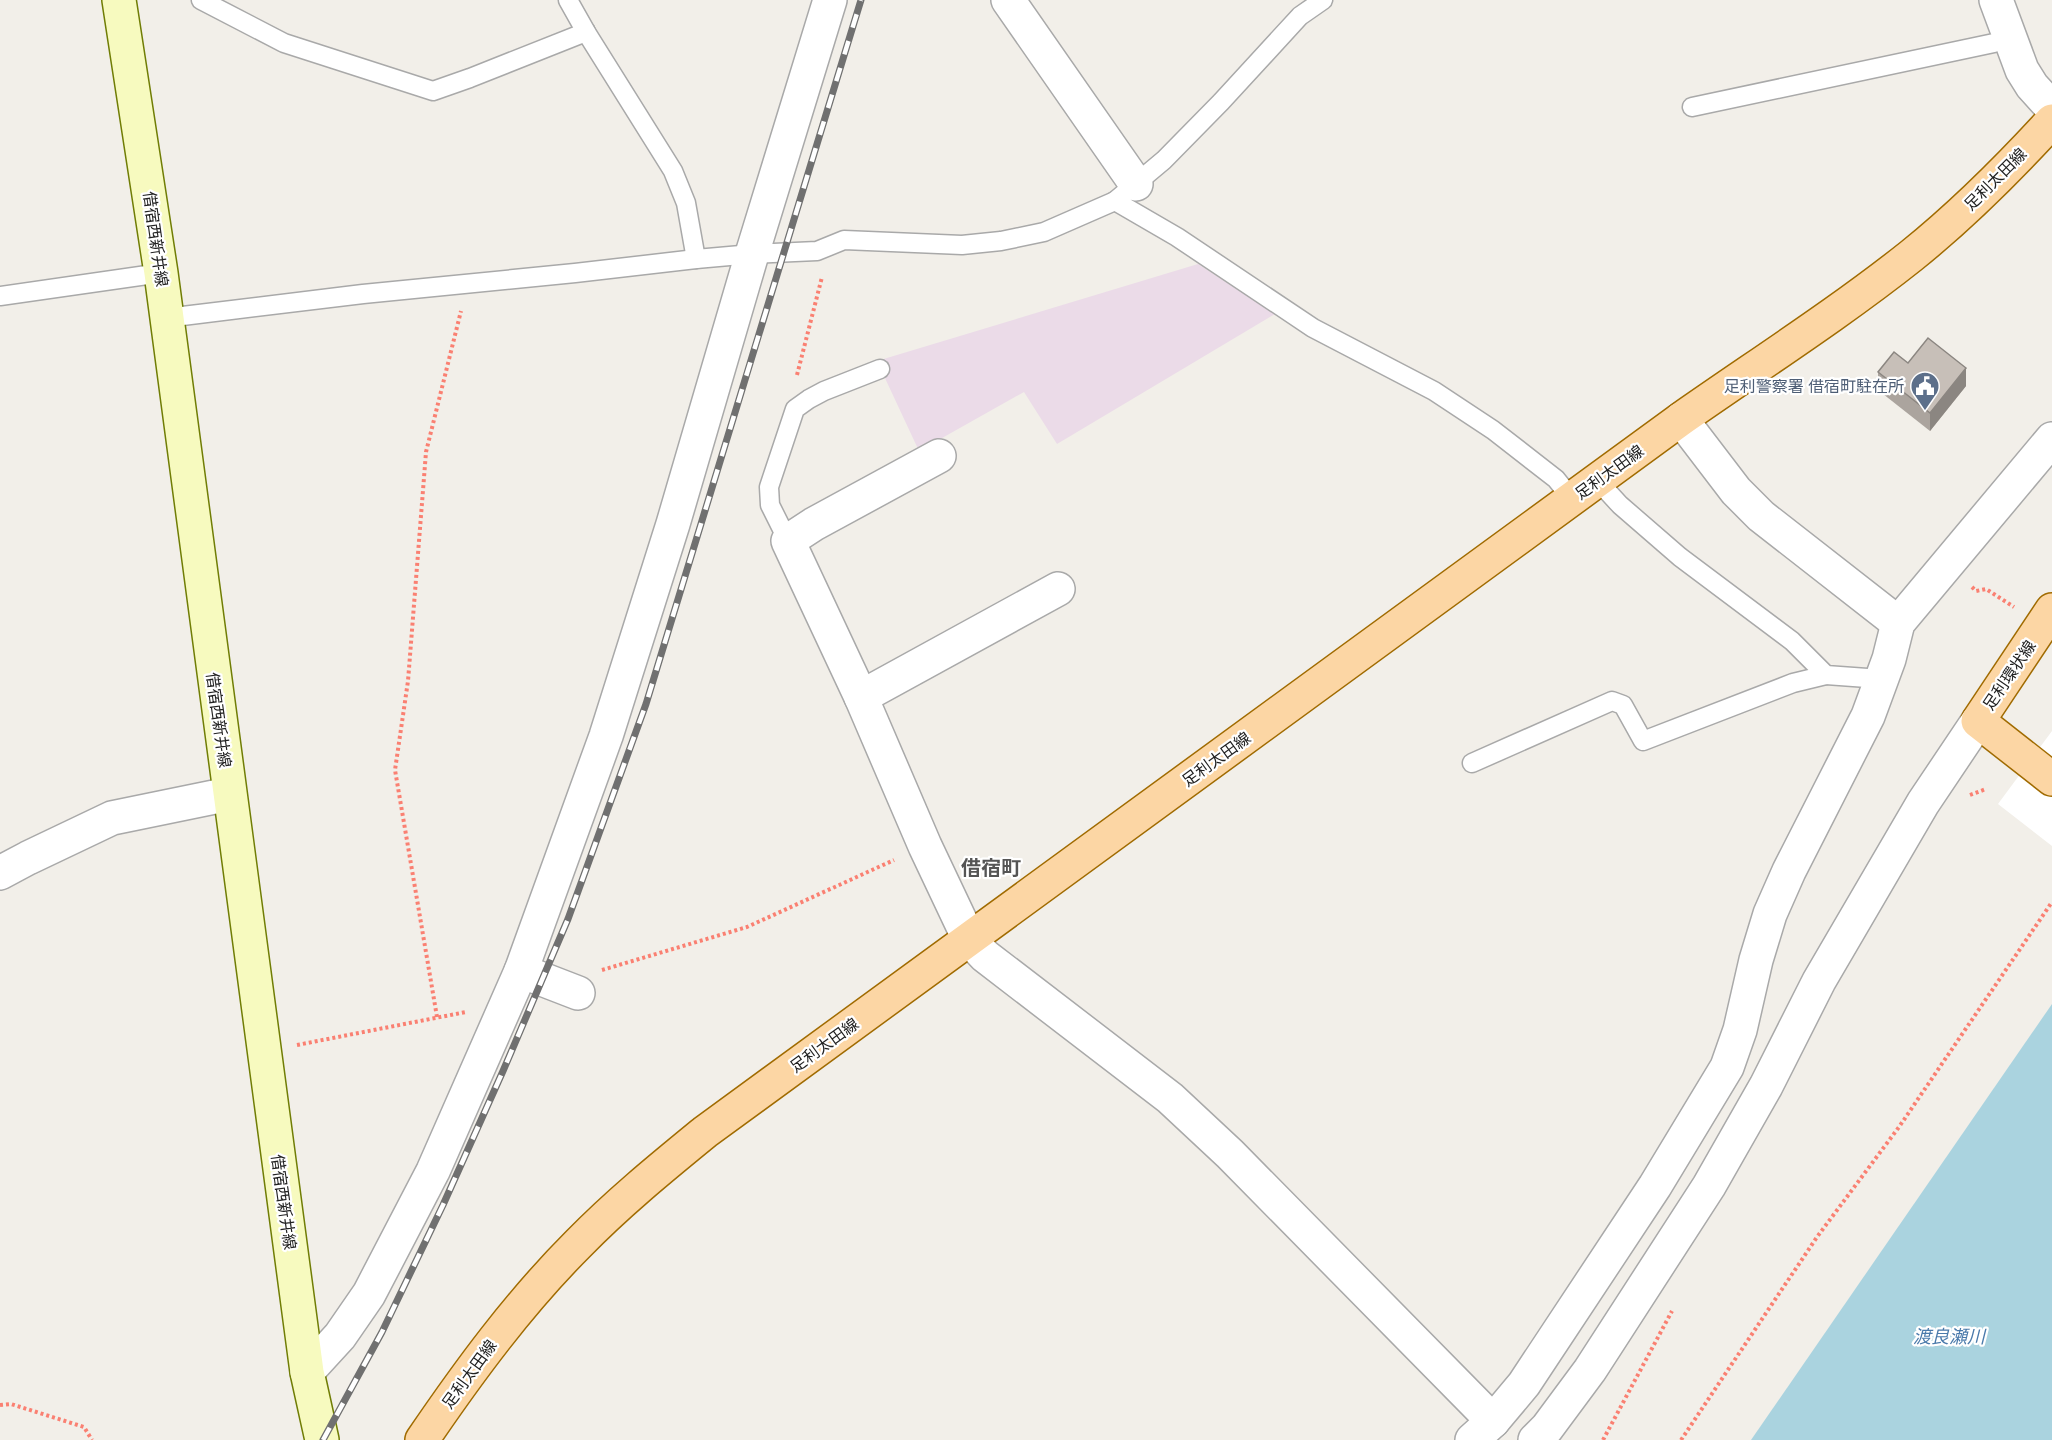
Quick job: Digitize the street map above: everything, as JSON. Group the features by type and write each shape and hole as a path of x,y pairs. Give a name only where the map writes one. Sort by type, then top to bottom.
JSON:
{"main road":[{"name":"借宿西新井線","path":"119,0 161,273 307,1372 322,1440"},
{"name":"足利太田線","path":"422,1440 502,1329 578,1244 644,1182 705,1132 1681,419 1843,307 1963,212 2052,121"},
{"name":"足利環状線","path":"2042,771 1978,721 2052,610"}],"street":[{"path":"307,1372 340,1336 369,1294 433,1171 520,971 606,736 673,524 752,254 830,0"},
{"path":"1008,0 1125,192"},
{"path":"1996,0 2022,70 2032,86 2052,108"},
{"path":"1681,419 1736,491 1761,516 1898,623"},
{"path":"939,456 814,524 788,541 861,697 925,846 969,939 986,956 1170,1098 1230,1154 1482,1430 1524,1384 1636,1215 1727,1067 1740,1030 1756,960 1770,914 1789,871 1868,716 1895,641 1898,623 2052,439"},
{"path":"861,697 1058,589"},
{"path":"1535,1440 1547,1428 1590,1370 1709,1186 1762,1095 1819,981 1923,803 1978,721"},
{"path":"0,873 112,819 229,794"},
{"path":"520,971 578,993"}],"lane":[{"path":"201,0 284,43 433,90 470,78 585,32"},
{"path":"568,0 585,32 673,171 686,203 696,259"},
{"path":"166,318 363,294 696,259 817,251 844,240 962,245 1001,241 1044,232 1125,192 1164,160 1300,16 1323,0"},
{"path":"1692,107 1994,43 2010,37"},
{"path":"1125,192 1177,237 1313,328 1444,398 1493,430 1556,480 1585,489 1620,505 1680,557 1792,641 1826,675"},
{"path":"0,296 161,273"},
{"path":"788,541 770,506 769,487 795,409 824,391 880,369"},
{"path":"1472,763 1612,702 1623,705 1643,741 1793,683 1826,675 1881,679"}],"path":[{"path":"795,409 790,400 823,270 817,251"},
{"path":"264,1052 437,1017 395,770 408,681 426,452 465,296 471,284"},
{"path":"1968,584 1976,591 1986,589 2018,609"},
{"path":"578,993 604,968 747,927 925,846"},
{"path":"1681,1440 1817,1237 1899,1127 2052,902"},
{"path":"0,1405 11,1404 84,1427 92,1440"}],"shaded area":[{"path":"1198,264 1275,314 1057,444 1024,392 919,451 877,361"}],"water":[{"name":"渡良瀬川","path":"2052,1004 2052,1440 1751,1440"}],"pier":[{"path":"2052,731 2052,846 1998,804"}],"building":[{"path":"1928,338 1966,368 1930,413 1878,372 1894,352 1908,363"}],"railway":[{"path":"323,1440 382,1332 443,1205 568,919 646,704 861,0"}],"place":[{"name":"足利警察署 借宿町駐在所","path":"1925,412"}],"district":[{"name":"借宿町","path":"991,868"}]}
